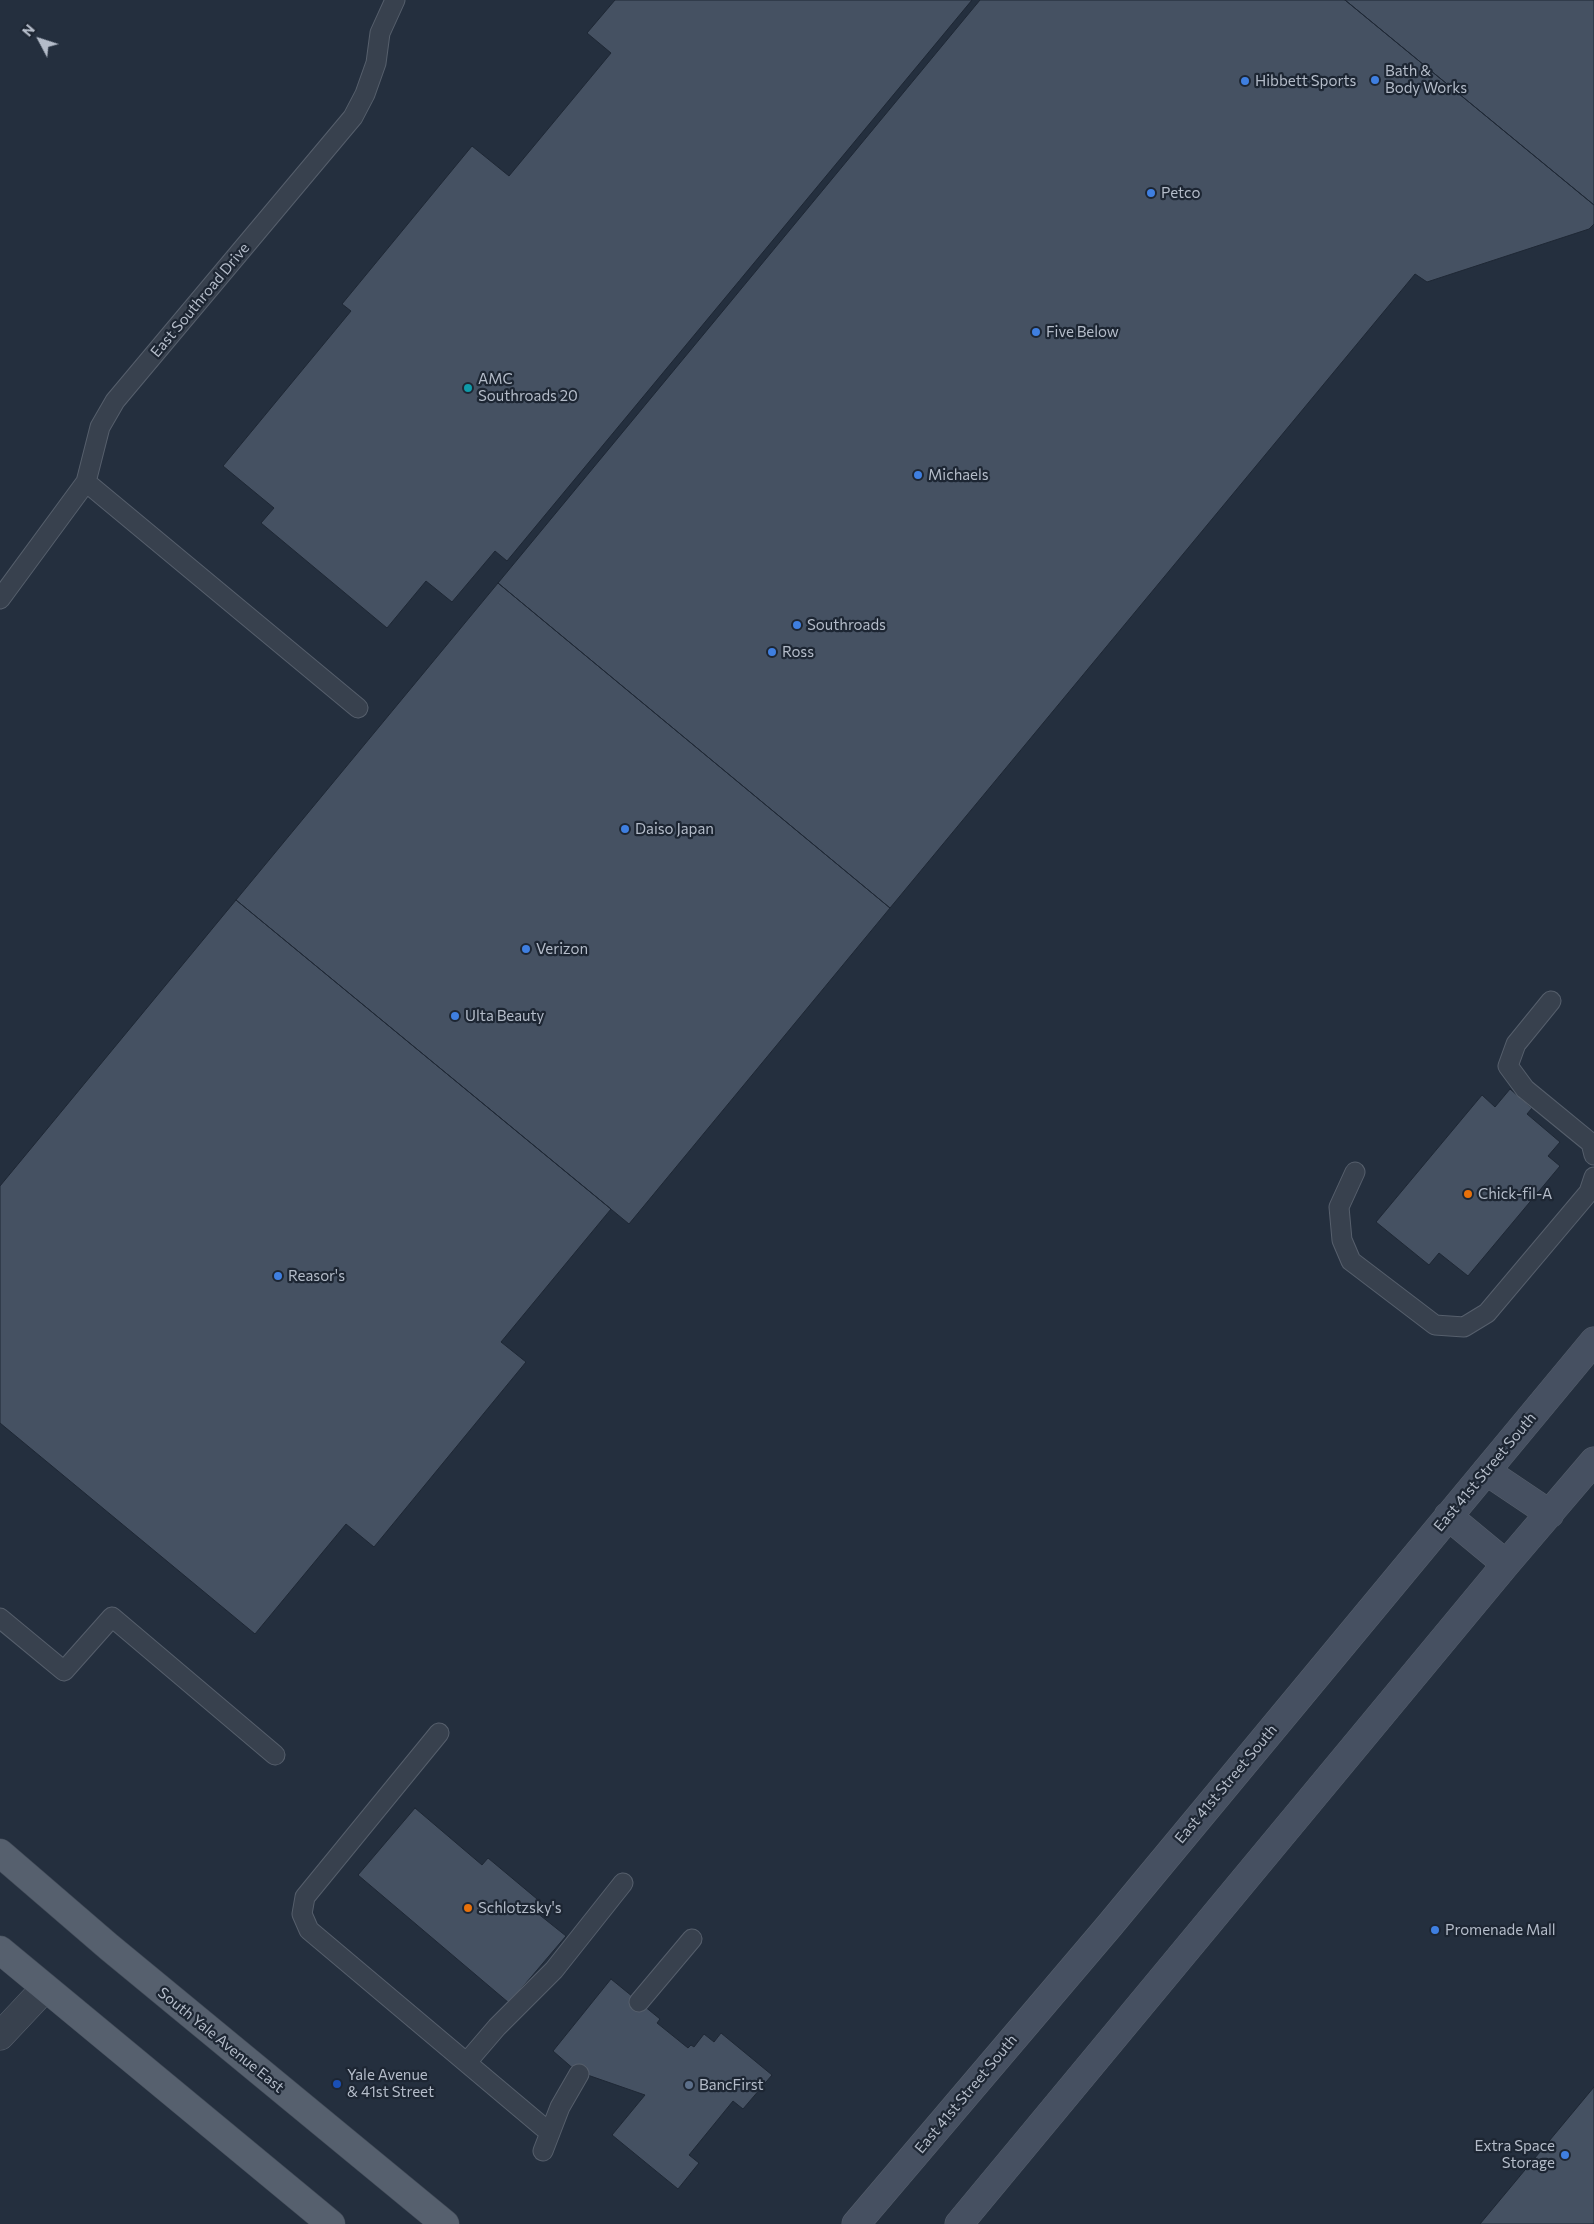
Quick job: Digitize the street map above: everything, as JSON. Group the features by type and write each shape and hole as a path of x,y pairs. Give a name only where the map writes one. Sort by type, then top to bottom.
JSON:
{"main road":[{"name":"East 41st Street South","path":"856,2224 1110,1924 1594,1341"},
{"path":"959,2224 1506,1564 1594,1462"},
{"path":"1486,1471 1550,1514"},
{"path":"1448,1516 1506,1564"},
{"name":"South Yale Avenue East","path":"0,1852 109,1947 445,2224"},
{"path":"0,1950 330,2224"}],"street":[{"path":"0,2036 45,1988"}],"lane":[{"name":"East Southroad Drive","path":"0,599 86,482 100,427 115,401 353,117 365,94 376,63 380,33 395,0"},
{"path":"86,482 358,708"},
{"path":"1552,1001 1516,1044 1508,1066 1525,1089 1591,1143 1594,1155"},
{"path":"1355,1172 1340,1207 1342,1240 1351,1260 1434,1325 1464,1327 1487,1313 1589,1192 1594,1177"},
{"path":"0,1618 64,1671 112,1617 275,1755"},
{"path":"440,1733 305,1897 302,1914 309,1930 550,2133"},
{"path":"468,2062 497,2027 554,1970 623,1883"},
{"path":"639,2002 692,1939"},
{"path":"543,2151 560,2107 579,2074"}],"building":[{"name":"AMC Southroads 20","path":"615,0 972,0 507,561 495,551 452,602 426,581 387,628 261,523 274,508 223,466 351,311 342,304 472,146 509,176 611,53 587,33"},
{"path":"980,0 1345,0 1594,205 1594,224 1589,229 1427,282 1415,274 890,908 498,583"},
{"path":"1345,0 1594,0 1594,205"},
{"path":"498,583 890,908 629,1224 236,900"},
{"name":"Reasor's","path":"236,900 611,1209 501,1342 526,1362 374,1547 346,1524 255,1634 0,1423 0,1186"},
{"name":"Chick-fil-A","path":"1510,1089 1532,1108 1527,1114 1560,1142 1548,1156 1560,1166 1468,1276 1439,1253 1429,1265 1376,1222 1482,1095 1495,1107"},
{"name":"Schlotzsky's","path":"415,1808 482,1865 488,1858 543,1904 536,1912 566,1936 509,2003 358,1875"},
{"name":"BancFirst","path":"611,1979 660,2019 657,2023 688,2048 691,2045 694,2047 704,2034 714,2042 721,2033 772,2075 743,2109 733,2101 689,2155 699,2163 678,2189 612,2135 645,2095 576,2071 553,2051"},
{"name":"Extra Space Storage","path":"1594,2087 1594,2224 1480,2224"}],"place":[{"name":"Bath & Body Works","path":"1375,80"},
{"name":"Hibbett Sports","path":"1245,81"},
{"name":"Petco","path":"1151,193"},
{"name":"Five Below","path":"1036,332"},
{"name":"AMC Southroads 20","path":"468,388"},
{"name":"Michaels","path":"918,475"},
{"name":"Southroads","path":"797,625"},
{"name":"Ross","path":"772,652"},
{"name":"Daiso Japan","path":"625,829"},
{"name":"Verizon","path":"526,949"},
{"name":"Ulta Beauty","path":"455,1016"},
{"name":"Chick-fil-A","path":"1468,1194"},
{"name":"Reasor's","path":"278,1276"},
{"name":"Schlotzsky's","path":"468,1908"},
{"name":"Promenade Mall","path":"1435,1930"},
{"name":"Yale Avenue & 41st Street","path":"337,2084"},
{"name":"BancFirst","path":"689,2085"},
{"name":"Extra Space Storage","path":"1565,2155"}]}
